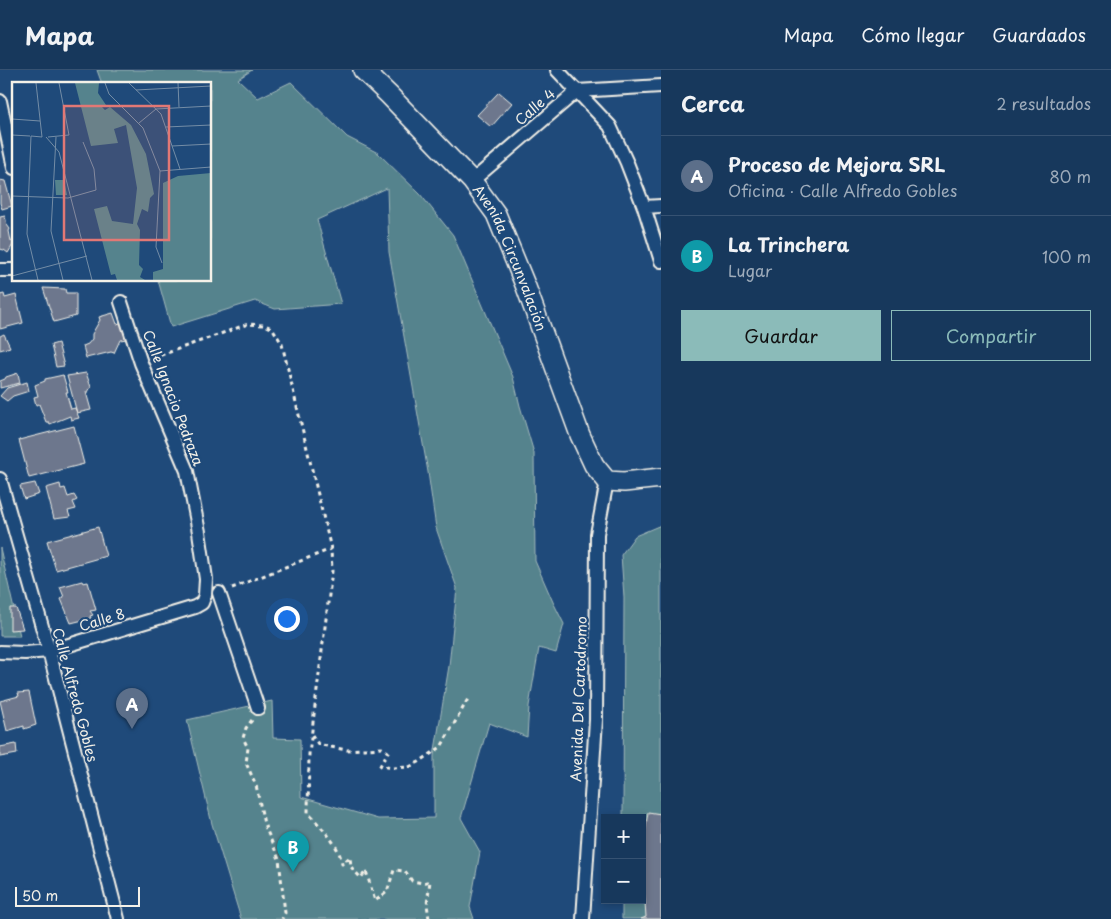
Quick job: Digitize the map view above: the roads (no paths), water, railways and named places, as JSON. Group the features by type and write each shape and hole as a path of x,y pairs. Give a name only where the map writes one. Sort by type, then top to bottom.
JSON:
{"street":[{"name":"Avenida Circunvalación","path":"363,70 472,181 496,214 526,287 580,435 594,465 606,481"},
{"path":"557,70 610,126 644,207 661,261"},
{"name":"Calle 4","path":"472,181 577,91 661,86"},
{"path":"0,101 12,158"},
{"path":"644,207 661,206"},
{"name":"Calle Ignacio Pedraza","path":"121,302 141,363 187,471 204,563 206,579 204,595"},
{"path":"606,481 624,482 661,478"},
{"name":"Calle Alfredo Gobles","path":"0,479 49,651 118,919"},
{"name":"Avenida Del Cartodromo","path":"583,919 596,720 597,534 606,481"},
{"path":"219,593 258,708"},
{"name":"Calle 8","path":"0,652 25,653 49,651 195,607 202,603 204,595"}],"place":[{"name":"Proceso de Mejora SRL","path":"132,729"},
{"name":"La Trinchera","path":"293,872"}]}
